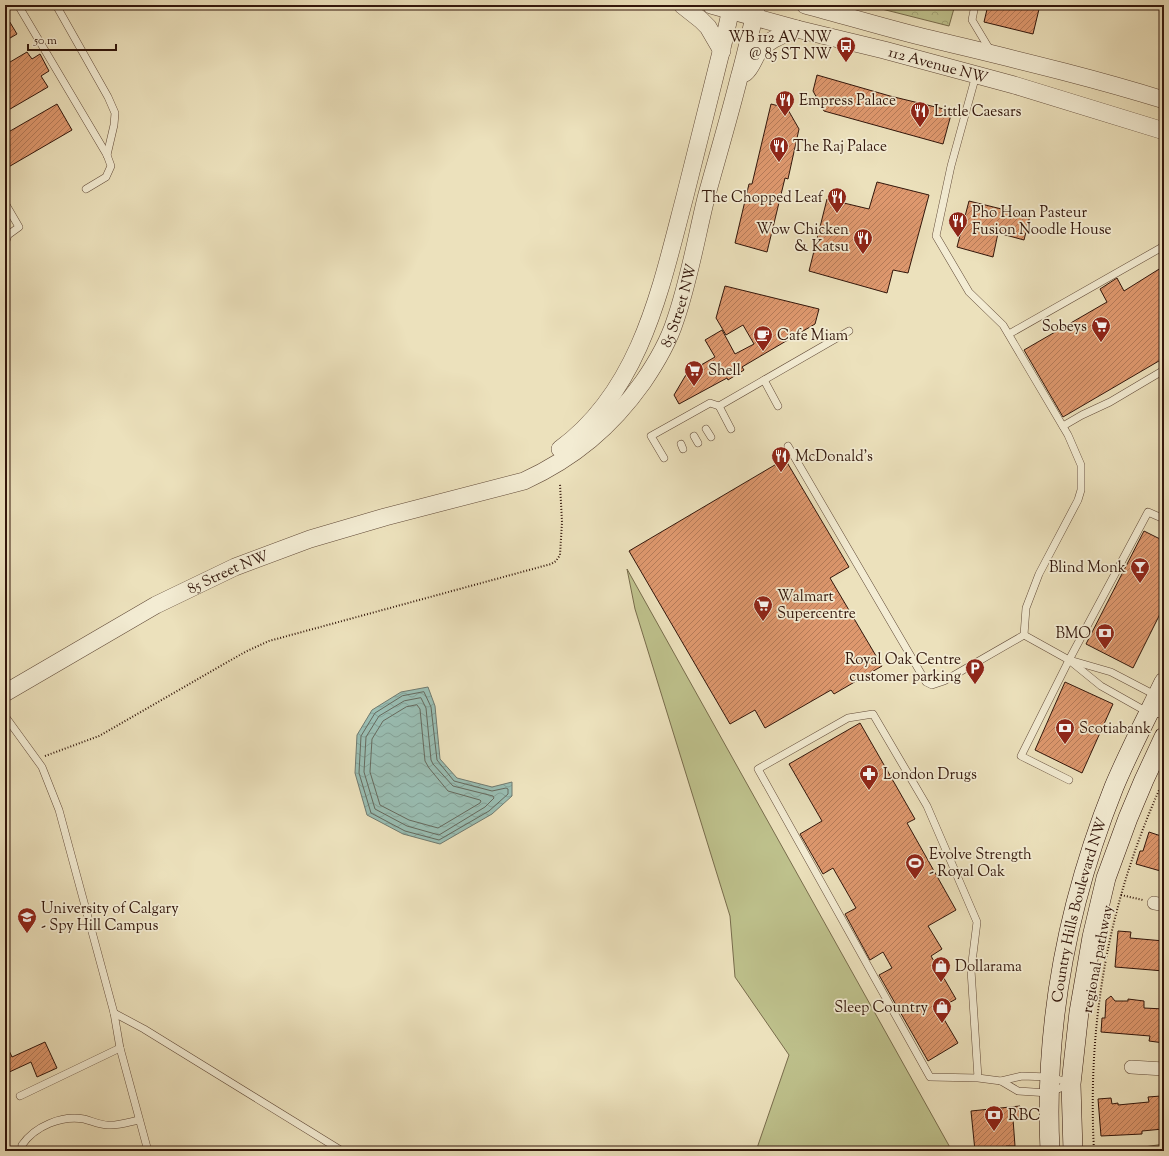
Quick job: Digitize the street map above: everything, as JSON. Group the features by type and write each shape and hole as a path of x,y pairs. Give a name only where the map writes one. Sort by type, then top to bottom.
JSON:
{"main road":[{"name":"Country Hills Boulevard NW","path":"1050,1151 1049,1085 1054,1022 1062,963 1072,917 1093,844 1115,785 1160,702"},
{"name":"Country Hills Boulevard NW","path":"1073,1151 1071,1084 1075,1041 1092,937 1106,878 1130,812 1164,737"}],"street":[{"path":"682,5 708,27 722,51"},
{"name":"112 Avenue NW","path":"711,5 755,10 797,29 976,75 1164,131"},
{"name":"112 Avenue NW","path":"805,5 1066,72 1164,100"},
{"name":"85 Street NW","path":"470,495 499,484 530,469 571,441 601,411 634,358 647,331 657,299 722,51 731,7"},
{"name":"85 Street NW","path":"5,693 156,605 235,566 310,539 385,517 524,481 565,459 605,428 634,395 649,374 663,350 675,321 740,76 755,10"},
{"path":"740,76 749,69 763,47 777,37 797,29"},
{"path":"1131,1067 1164,1069"}],"lane":[{"path":"18,5 107,155 111,166 106,177 86,189"},
{"path":"56,5 108,97 114,113 114,125 107,155"},
{"path":"976,5 972,20 992,54"},
{"path":"976,75 951,166 936,236 969,292 1003,325 1009,334 1068,435 1081,465 1081,490 1078,500 1039,574 1026,608 1024,635"},
{"path":"5,203 19,227 8,235 5,244"},
{"path":"1009,334 1164,246"},
{"path":"719,406 849,331"},
{"path":"1063,426 1110,402 1164,370"},
{"path":"764,380 778,406"},
{"path":"664,458 651,436 671,428 697,413 710,403 719,406 731,429"},
{"path":"706,429 711,437"},
{"path":"694,436 698,443"},
{"path":"788,446 926,682 932,686 944,681 1024,635"},
{"path":"1069,780 1021,756 1069,660 1148,512 1164,519"},
{"path":"1024,635 1069,660 1100,686 1160,702"},
{"path":"1069,660 1111,672 1160,702"},
{"path":"978,1078 971,970 977,922 927,806 874,714 848,718 758,769 930,1076 978,1078 1001,1081 1018,1090 1049,1085 1071,1084"},
{"path":"5,716 42,767 59,810 114,1013 120,1048 148,1151"},
{"path":"114,1013 144,1029 342,1151"},
{"path":"20,1096 120,1048"},
{"path":"1001,1081 1022,1076 1049,1085 1071,1084"},
{"path":"22,1145 27,1137 36,1130 52,1122 64,1119 83,1119 110,1126 139,1120"}],"path":[{"path":"36,759 99,736 246,652 269,641 551,564 556,561 560,555 562,522 560,484"},
{"name":"regional pathway","path":"1094,1151 1093,1095 1096,1026 1104,966 1121,895 1141,831 1164,779"},
{"path":"1121,895 1159,904"}],"green space":[{"path":"866,5 955,5 949,26"},
{"path":"627,569 952,1151 756,1151 789,1055 735,977 730,916 635,609"},
{"path":"1164,1144 1164,1151 1117,1151"}],"water":[{"path":"428,687 435,706 440,759 457,778 492,787 512,782 512,796 492,814 440,844 403,834 367,815 355,773 357,735 372,710 401,692"}],"building":[{"path":"988,5 1040,5 1033,34 984,22"},
{"path":"5,14 17,34 5,41"},
{"path":"27,52 32,59 40,54 49,71 41,76 48,87 5,112 5,65"},
{"path":"817,75 890,96 952,111 943,144 824,111 813,91"},
{"path":"57,104 72,130 5,169 5,134"},
{"path":"771,104 787,108 799,129 788,179 785,178 767,252 735,243 749,184 752,184"},
{"path":"877,182 929,195 908,273 893,270 887,293 809,271 827,199 869,209"},
{"path":"969,201 1030,216 1024,240 998,233 993,257 957,247"},
{"name":"Sobeys","path":"1164,266 1164,358 1063,417 1024,350 1107,302 1100,289 1117,278 1124,291"},
{"path":"725,286 819,309 815,324 742,367 744,370 728,380 727,378 679,404 674,395 687,373 715,357 705,340 722,330 735,354 754,344 743,325 726,335 716,318"},
{"name":"Walmart Supercentre","path":"785,459 849,567 830,578 882,666 834,694 831,690 765,728 755,710 730,724 629,551"},
{"path":"1144,531 1164,541 1164,606 1133,668 1086,644"},
{"path":"1065,682 1113,704 1082,773 1035,750"},
{"path":"860,723 915,819 907,823 956,910 928,926 942,949 931,956 956,999 938,1009 958,1043 928,1061 879,975 892,968 883,952 870,960 845,914 856,908 833,868 823,874 800,834 822,821 789,764"},
{"path":"1149,832 1164,837 1164,872 1136,864 1140,851 1143,851"},
{"path":"1118,931 1131,932 1130,938 1164,941 1164,971 1115,967"},
{"path":"1111,996 1115,1001 1128,1001 1128,999 1144,1001 1144,1008 1164,1009 1164,1043 1149,1041 1150,1036 1101,1032 1102,1018 1105,1018 1106,1000"},
{"path":"5,1042 12,1057 45,1042 57,1068 37,1077 31,1062 5,1074"},
{"path":"1161,1096 1163,1129 1142,1131 1142,1134 1101,1136 1098,1099 1111,1098 1112,1104 1118,1103 1118,1105 1149,1102 1148,1097"},
{"name":"RBC","path":"1020,1106 1020,1118 1013,1119 1015,1146 1006,1146 1006,1149 975,1151 971,1111"}],"place":[{"name":"WB 112 AV NW @ 85 ST NW","path":"846,63"},
{"name":"Empress Palace","path":"785,117"},
{"name":"Little Caesars","path":"920,128"},
{"name":"The Raj Palace","path":"779,163"},
{"name":"The Chopped Leaf","path":"837,214"},
{"name":"Pho Hoan Pasteur Fusion Noodle House","path":"958,238"},
{"name":"Wow Chicken & Katsu","path":"863,255"},
{"name":"Sobeys","path":"1101,343"},
{"name":"Cafe Miam","path":"763,352"},
{"name":"Shell","path":"694,387"},
{"name":"McDonald's","path":"781,473"},
{"name":"Blind Monk","path":"1140,584"},
{"name":"Walmart Supercentre","path":"763,622"},
{"name":"BMO","path":"1105,650"},
{"name":"Royal Oak Centre customer parking","path":"975,685"},
{"name":"Scotiabank","path":"1065,745"},
{"name":"London Drugs","path":"869,791"},
{"name":"Evolve Strength - Royal Oak","path":"915,880"},
{"name":"University of Calgary - Spy Hill Campus","path":"27,934"},
{"name":"Dollarama","path":"941,983"},
{"name":"Sleep Country","path":"942,1024"},
{"name":"RBC","path":"994,1132"}]}
